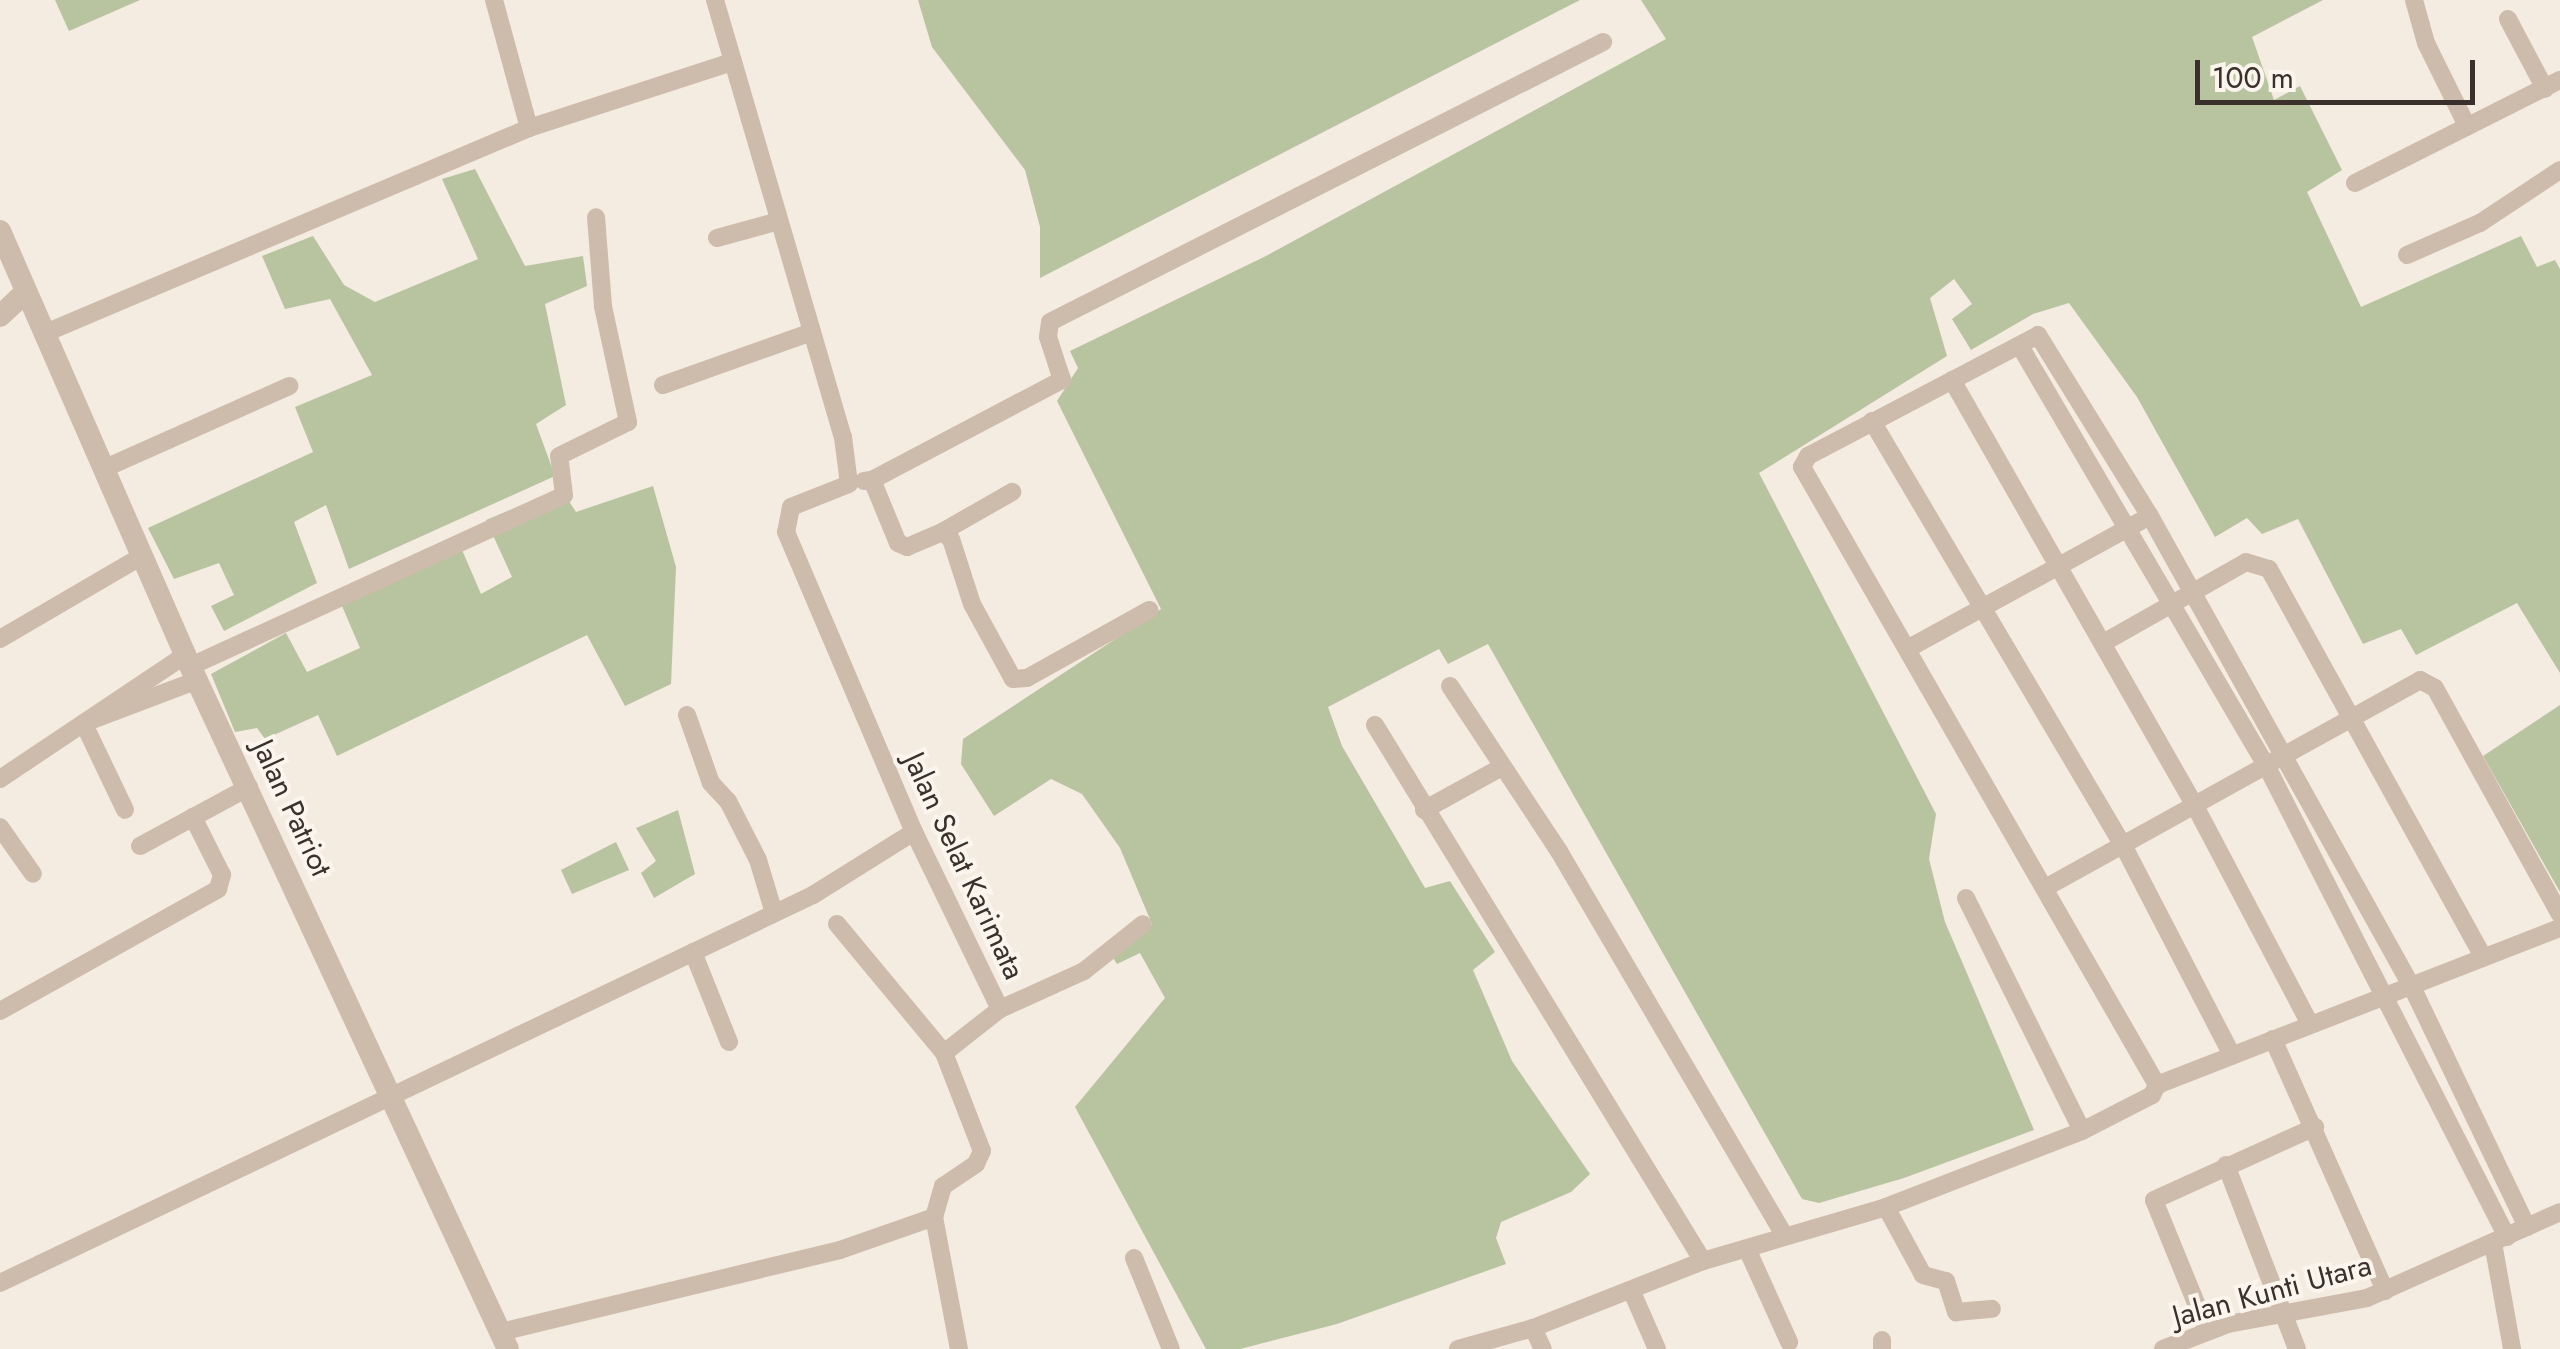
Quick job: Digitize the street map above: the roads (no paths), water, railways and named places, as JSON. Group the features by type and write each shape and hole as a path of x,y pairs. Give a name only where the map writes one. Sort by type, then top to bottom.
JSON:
{"street":[{"path":"494,0 529,128"},
{"path":"2414,0 2426,42 2467,126"},
{"path":"721,2 732,62 834,409 849,484 872,480 1062,380 1048,337 1050,322 1604,42"},
{"path":"2355,182 2556,84 2508,20"},
{"path":"43,334 529,128 732,62"},
{"path":"2408,254 2480,223 2560,170"},
{"path":"84,724 99,706 558,499 566,491 559,456 626,425 603,306 596,217"},
{"path":"718,238 779,221"},
{"name":"Jalan Patriot","path":"0,231 103,469 134,560 191,667 244,790 394,1098 505,1341"},
{"path":"0,316 26,292"},
{"path":"663,385 812,332"},
{"path":"2157,1085 1910,648 1802,467 1808,456 2039,335 2192,592 2388,997 2500,1240 2512,1349"},
{"path":"2020,346 2413,988 2527,1227"},
{"path":"1952,380 2194,804 2310,1024"},
{"path":"103,469 289,386"},
{"path":"1872,422 2123,845 2232,1054"},
{"path":"872,480 898,543 907,547 1012,492"},
{"name":"Jalan Selat Karimata","path":"849,484 790,506 786,532 914,832 1000,1009 944,1053"},
{"path":"1910,648 2059,562 2150,516"},
{"path":"942,532 954,545 972,604 1013,678 1027,678 1149,610"},
{"path":"0,639 134,560"},
{"path":"2103,643 2246,562 2266,567 2354,714 2484,958"},
{"path":"0,779 84,724 191,667"},
{"path":"2045,888 2412,682 2432,684 2560,914"},
{"path":"1450,686 1500,768 1560,854 1785,1236"},
{"path":"687,715 711,782 728,801 758,860 774,913"},
{"path":"84,724 125,810"},
{"path":"1375,725 1704,1261"},
{"path":"1424,810 1500,768"},
{"path":"140,846 244,790"},
{"path":"0,1011 218,889 222,875 193,817"},
{"path":"0,827 33,874"},
{"path":"0,1283 394,1098 774,913 914,832"},
{"path":"1966,898 2082,1131"},
{"path":"837,924 944,1053 982,1151 976,1164 943,1186 934,1216 959,1349"},
{"path":"1000,1009 1084,971 1143,924"},
{"path":"1458,1349 1484,1345 1533,1328 1704,1261 1886,1207 2082,1131 2152,1095 2157,1085 2560,928"},
{"path":"693,952 729,1042"},
{"path":"2273,1038 2385,1291"},
{"path":"2206,1330 2154,1200 2316,1128"},
{"path":"2226,1165 2280,1316 2297,1349"},
{"path":"1886,1207 1923,1275 1946,1281 1956,1312 1992,1309"},
{"name":"Jalan Kunti Utara","path":"2163,1349 2189,1343 2206,1330 2385,1291 2560,1212"},
{"path":"505,1341 840,1250 934,1216"},
{"path":"1748,1251 1789,1342"},
{"path":"1134,1258 1171,1349"},
{"path":"1632,1292 1658,1349"},
{"path":"1533,1328 1543,1349"}]}
